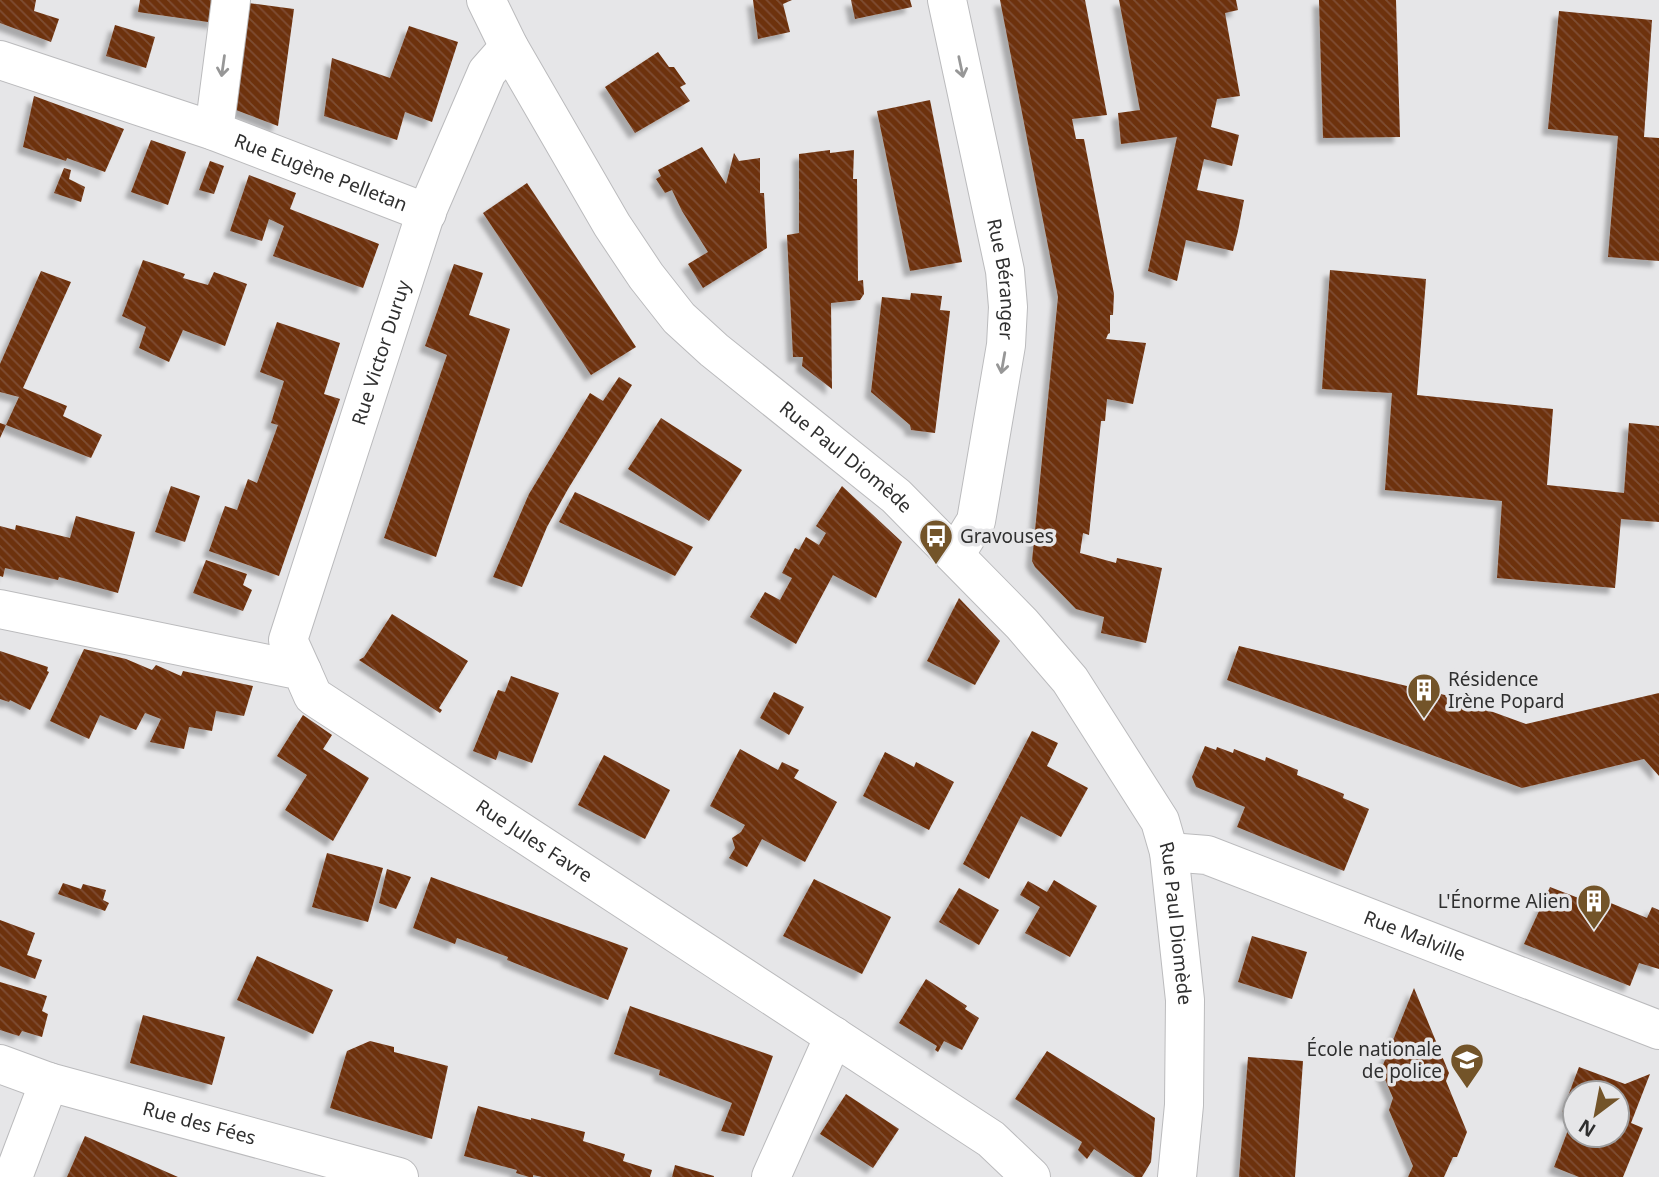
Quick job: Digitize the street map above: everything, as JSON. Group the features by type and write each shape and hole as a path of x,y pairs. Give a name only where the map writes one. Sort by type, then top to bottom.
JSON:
{"street":[{"name":"Rue Eugène Pelletan","path":"214,131 232,0"},
{"name":"Rue Paul Diomède","path":"486,0 509,47 612,225 646,276 679,318 714,350 896,496 1022,624 1070,680 1160,821 1169,852 1185,1000 1184,1105 1177,1177"},
{"name":"Rue Béranger","path":"947,0 1005,271 1008,307 1006,345 976,521 955,555"},
{"name":"Rue Victor Duruy","path":"302,671 288,640 427,213 486,72 509,47"},
{"name":"Rue Eugène Pelletan","path":"0,60 214,131 427,213"},
{"path":"0,609 302,671"},
{"name":"Rue Jules Favre","path":"302,671 313,696 991,1139 1031,1177"},
{"name":"Rue Malville","path":"1169,852 1207,855 1659,1030"},
{"path":"771,1177 834,1036"},
{"name":"Rue des Fées","path":"0,1064 49,1082 399,1177"},
{"path":"13,1177 49,1082"}],"building":[{"path":"0,0 36,0 34,11 59,19 51,42 0,23"},
{"path":"140,0 218,0 215,23 138,12"},
{"path":"753,0 792,0 783,4 790,32 758,39"},
{"path":"851,0 910,0 912,7 855,19"},
{"path":"1000,0 1085,0 1107,115 1072,119 1076,139 1084,139 1114,294 1110,333 1106,339 1146,343 1133,404 1107,399 1105,421 1101,421 1089,535 1083,533 1080,553 1116,563 1117,558 1162,568 1146,643 1101,633 1104,617 1076,609 1032,561 1058,297"},
{"path":"1119,0 1236,0 1238,10 1225,13 1240,96 1217,99 1211,127 1239,135 1232,166 1204,159 1197,190 1244,200 1238,231 1233,251 1186,240 1177,281 1148,271 1177,137 1121,144 1118,113 1140,110"},
{"path":"1319,0 1396,0 1400,137 1323,138"},
{"path":"241,2 294,9 278,126 228,107"},
{"path":"1559,11 1652,20 1644,137 1659,138 1659,261 1608,257 1618,136 1548,129"},
{"path":"115,25 155,37 146,68 106,56"},
{"path":"409,26 458,42 432,122 405,112 397,140 324,116 332,58 390,78"},
{"path":"658,52 669,67 674,67 686,84 680,87 690,101 635,133 605,87"},
{"path":"34,96 124,129 105,172 67,158 66,161 23,147"},
{"path":"930,100 962,262 910,271 877,111"},
{"path":"151,140 186,152 168,205 131,192"},
{"path":"702,147 726,184 734,153 739,161 760,158 760,193 764,193 767,248 703,288 688,264 708,252 672,190 665,193 656,179 661,176 658,170"},
{"path":"830,150 830,153 854,150 853,179 857,179 858,281 863,280 864,294 860,300 831,303 832,389 802,366 803,357 793,357 787,235 799,233 799,154"},
{"path":"210,161 224,166 214,194 199,190"},
{"path":"64,168 71,170 69,179 85,187 81,202 54,193"},
{"path":"249,175 296,193 290,209 379,244 363,288 273,256 284,226 269,219 262,241 230,231"},
{"path":"527,183 636,347 591,375 483,213"},
{"path":"143,260 185,274 183,278 208,285 214,272 247,284 225,346 183,330 169,362 139,348 146,327 122,316"},
{"path":"454,264 483,273 469,315 510,329 436,557 384,538 447,355 425,346"},
{"path":"1330,270 1426,279 1417,395 1553,409 1547,485 1624,493 1629,423 1659,426 1659,522 1621,519 1615,588 1497,578 1502,501 1385,490 1392,393 1322,389"},
{"path":"41,271 71,282 23,388 67,406 63,416 102,435 91,458 6,425 19,397 0,392 0,364"},
{"path":"911,293 942,296 940,310 950,311 935,433 911,430 910,425 871,392 882,297 910,300"},
{"path":"277,322 340,343 324,394 340,399 279,576 209,551 225,506 237,510 248,479 257,483 278,425 271,423 284,381 260,372"},
{"path":"619,377 632,385 547,527 522,587 493,577 529,494 590,393 603,401"},
{"path":"661,418 742,470 709,521 628,469"},
{"path":"0,423 6,425 0,438"},
{"path":"171,486 200,496 185,542 155,532"},
{"path":"842,486 902,542 876,598 833,575 796,644 750,617 765,592 780,600 792,578 782,573 795,548 799,550 806,537 819,545 826,533 816,526"},
{"path":"575,492 693,547 675,576 559,522"},
{"path":"76,516 135,532 118,593 59,577 58,580 5,568 3,577 0,576 0,526 15,530 16,525 70,538"},
{"path":"206,560 247,574 243,585 252,590 243,611 193,593"},
{"path":"959,598 1000,641 975,685 927,661"},
{"path":"392,614 468,661 439,708 442,710 440,713 359,660 364,657"},
{"name":"Résidence Irène Popard","path":"1239,646 1449,696 1526,724 1659,693 1659,776 1644,759 1522,788 1227,680"},
{"path":"84,649 126,659 152,670 156,665 181,676 183,671 253,686 244,716 216,711 212,731 189,727 184,749 150,742 161,719 145,713 136,730 100,715 89,739 50,721"},
{"path":"0,651 48,667 49,672 30,710 10,700 0,699"},
{"path":"511,676 559,693 532,763 499,751 496,760 473,751 498,690 505,692"},
{"path":"774,692 804,707 789,735 760,718"},
{"path":"303,715 332,735 323,749 369,778 333,841 285,810 307,775 277,756"},
{"path":"1032,731 1058,743 1047,766 1088,788 1061,837 1021,816 989,879 963,864"},
{"path":"1205,746 1233,753 1234,749 1265,761 1266,757 1298,770 1297,775 1344,794 1343,798 1369,809 1344,871 1237,827 1245,807 1196,787 1192,777"},
{"path":"740,749 778,770 782,762 799,770 794,778 837,802 805,862 762,839 747,867 729,858 735,848 732,838 741,832 745,825 710,806"},
{"path":"885,752 914,767 916,762 954,782 929,830 863,796"},
{"path":"604,755 670,790 645,839 578,805"},
{"path":"327,853 383,868 368,922 312,907"},
{"path":"387,869 411,877 396,909 379,903"},
{"path":"431,877 628,948 608,1000 457,938 455,944 413,928"},
{"path":"814,879 891,917 862,974 783,936"},
{"path":"1054,880 1097,906 1070,957 1025,933 1040,907 1020,895 1028,881 1047,892"},
{"path":"63,883 81,889 83,884 106,890 103,900 109,903 105,911 58,894"},
{"name":"L'Énorme Alien","path":"1550,887 1581,899 1584,892 1647,918 1652,907 1659,910 1659,969 1639,963 1630,986 1524,944"},
{"path":"959,888 999,910 979,945 939,922"},
{"path":"0,920 35,933 27,955 42,960 35,979 0,966"},
{"path":"1252,936 1307,952 1292,999 1238,982"},
{"path":"257,956 333,990 313,1034 237,1000"},
{"path":"926,979 967,1006 965,1009 979,1018 962,1050 944,1041 938,1052 935,1050 937,1046 899,1023"},
{"path":"0,982 47,996 42,1011 48,1014 42,1037 22,1031 19,1036 0,1030"},
{"path":"1414,988 1449,1073 1446,1081 1467,1132 1457,1157 1453,1157 1444,1177 1408,1177 1413,1166 1389,1110 1393,1098 1381,1070"},
{"path":"630,1006 773,1056 744,1136 721,1131 732,1103 659,1075 660,1070 614,1054"},
{"path":"143,1015 225,1037 212,1085 130,1063"},
{"path":"370,1041 394,1047 394,1052 448,1066 432,1139 330,1108 347,1051"},
{"path":"1047,1051 1155,1118 1151,1162 1142,1177 1135,1177 1094,1149 1087,1159 1078,1150 1082,1142 1015,1099"},
{"path":"1248,1057 1303,1061 1295,1177 1239,1177"},
{"path":"1579,1067 1611,1079 1574,1079"},
{"path":"1650,1074 1631,1123 1631,1082"},
{"path":"846,1094 899,1129 873,1168 820,1134"},
{"path":"478,1106 585,1132 583,1141 625,1154 623,1161 652,1170 650,1177 529,1177 516,1173 517,1170 464,1156"},
{"path":"1631,1123 1643,1128 1623,1177 1579,1177 1554,1167 1561,1149 1631,1149"},
{"path":"85,1136 128,1155 178,1177 67,1177"},
{"path":"675,1165 714,1176 714,1177 672,1177"}],"place":[{"name":"Gravouses","path":"936,566"},
{"name":"Résidence Irène Popard","path":"1424,720"},
{"name":"L'Énorme Alien","path":"1594,931"},
{"name":"École nationale de police","path":"1467,1090"}]}
